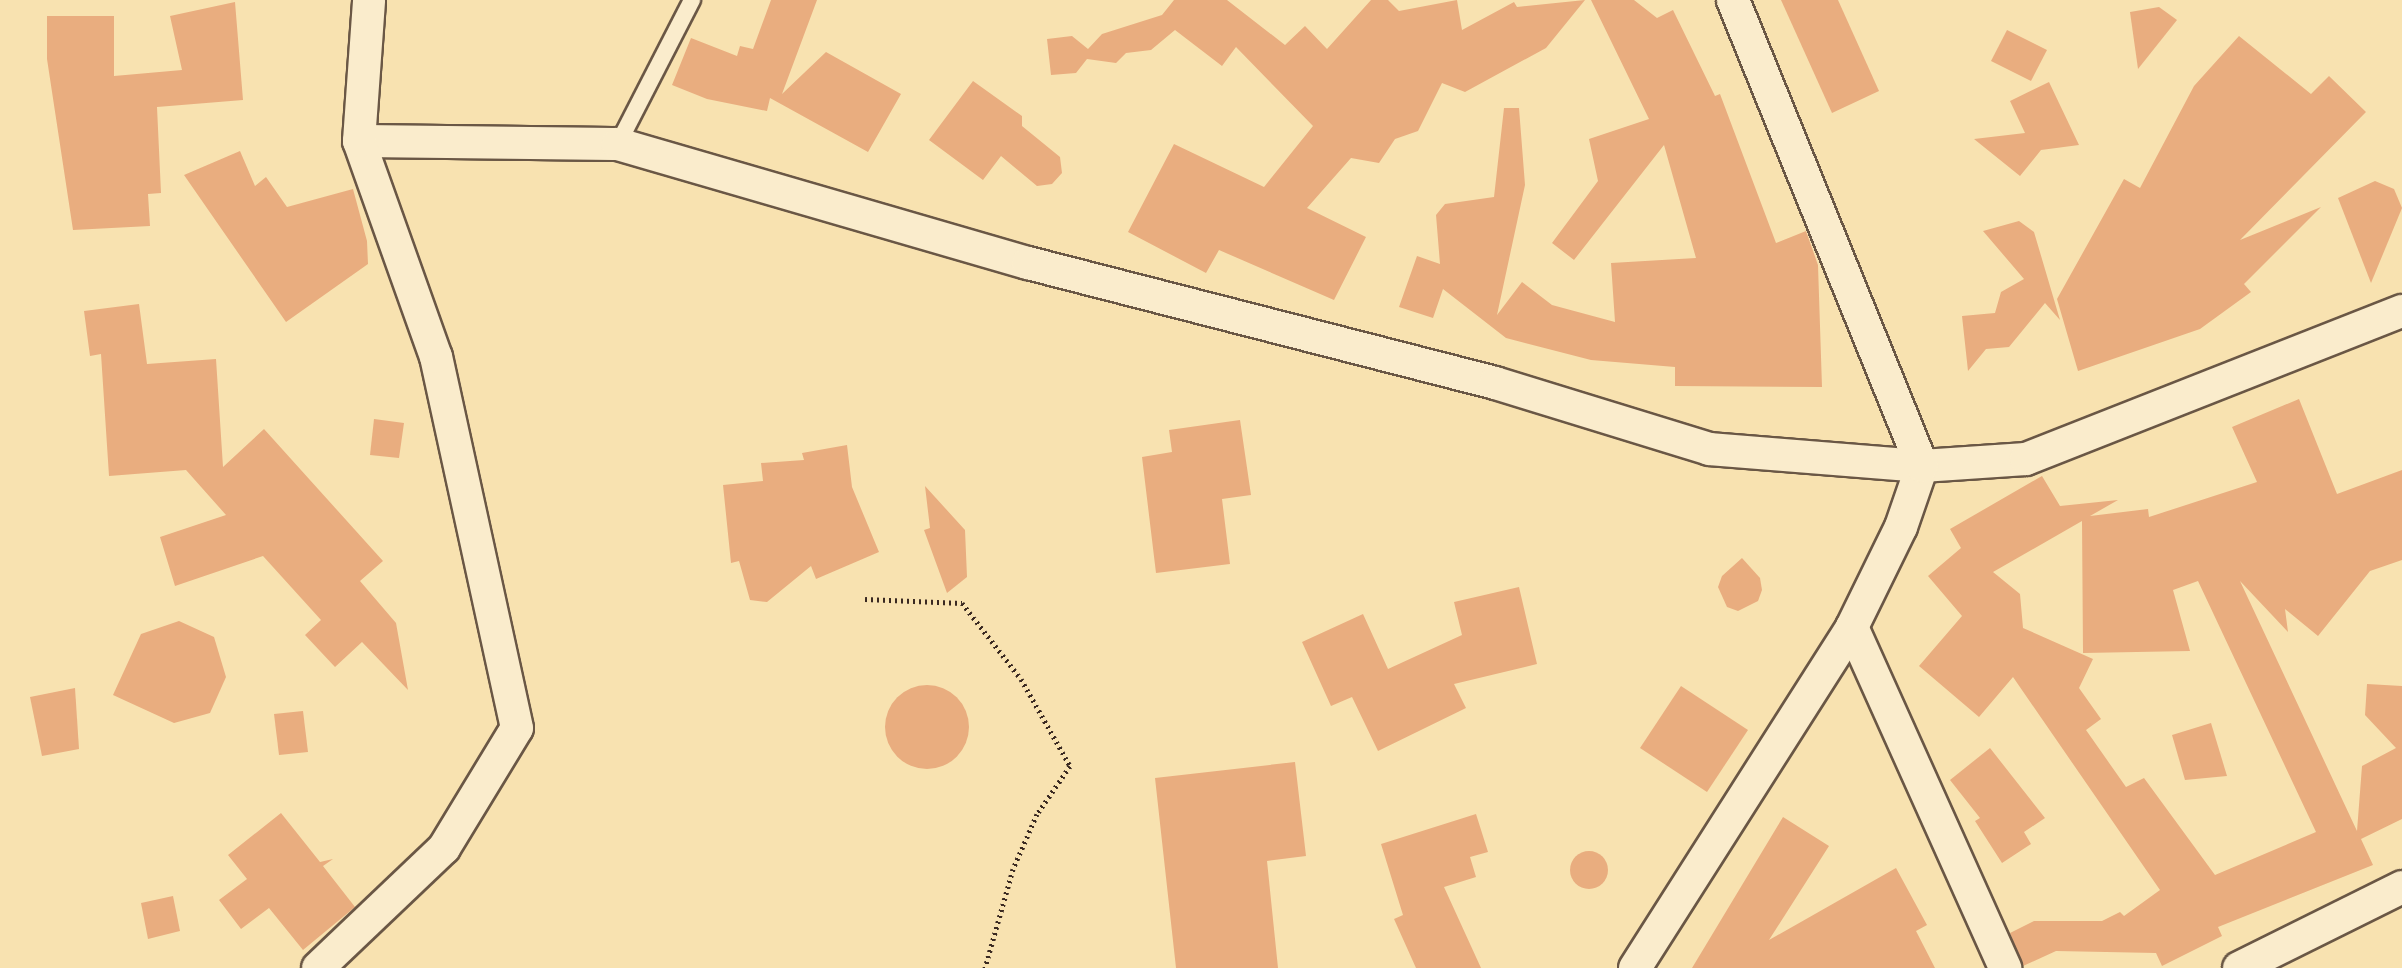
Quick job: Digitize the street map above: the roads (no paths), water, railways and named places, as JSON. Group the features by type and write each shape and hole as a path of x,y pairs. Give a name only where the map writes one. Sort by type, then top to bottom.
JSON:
{"street":[{"path":"318,968 444,848 517,728 436,357 359,141 369,0"},
{"path":"1635,968 1852,627 1901,527 1922,466 1733,0"},
{"path":"359,141 618,144 1028,263 1495,383 1709,449 1922,466 2026,459 2402,311"},
{"path":"1852,627 2005,968"},
{"path":"2239,968 2402,887"}],"lane":[{"path":"618,144 692,0"}]}
